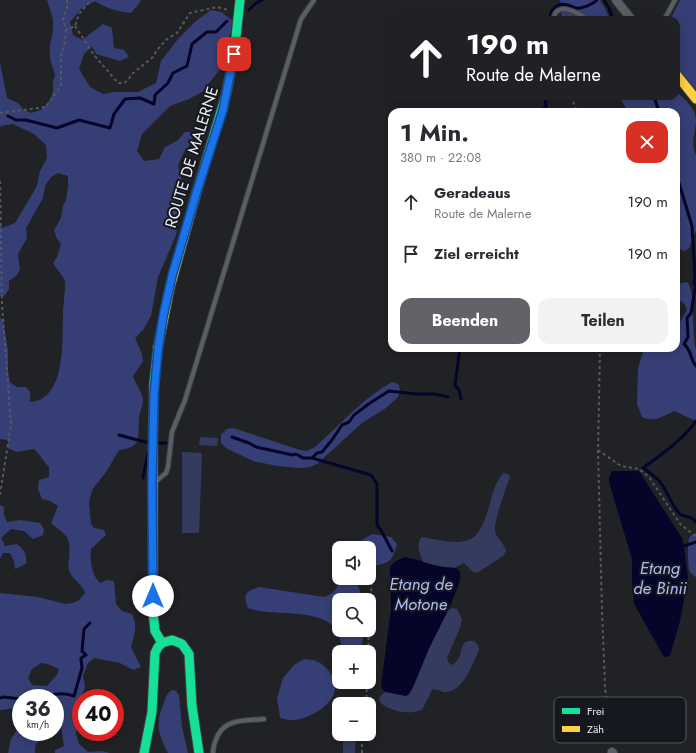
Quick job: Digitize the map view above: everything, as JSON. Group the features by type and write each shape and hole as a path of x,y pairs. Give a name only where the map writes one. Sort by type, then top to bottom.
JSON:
{"street":[{"name":"ROUTE DE MALERNE","path":"162,643 155,631 153,611 152,484 155,373 162,320 178,252 223,110 232,68 240,0"},
{"path":"616,0 629,16"},
{"path":"680,79 696,99"},
{"path":"144,753 152,712 155,653 156,649 162,643 169,640 176,641 185,646 189,654 192,706 199,753"}],"lane":[{"path":"152,484 166,473 168,468 172,432 185,400 301,19 314,0"},
{"path":"666,16 675,0"},
{"path":"554,16 557,10 563,8 570,8 582,16"},
{"path":"213,753 215,741 220,730 228,724 238,721 264,719"}],"path":[{"path":"0,113 46,107 61,85 61,56 64,47 66,30 63,20 67,8 67,0"},
{"path":"66,30 75,26 79,14 91,0"},
{"path":"75,26 103,66 118,83 124,83 132,74 153,58 157,50 167,39 176,33 190,13 217,7 229,11 239,11"},
{"path":"0,181 2,305 11,424 0,495"},
{"path":"600,352 598,450 602,610 606,697"},
{"path":"598,450 621,466 639,469 649,477 681,525 696,536"},
{"path":"362,741 362,753"},
{"path":"611,743 612,753"}],"shaded area":[{"path":"47,0 141,1 131,13 121,12 103,6 95,1 82,8 70,22 73,35 82,40 103,24 112,28 114,48 124,50 129,57 120,61 96,54 92,46 84,54 79,69 90,87 103,94 115,92 138,92 156,83 161,61 178,39 196,21 211,10 221,12 232,20 231,32 224,52 221,68 202,92 189,99 170,106 142,134 137,151 144,161 159,159 165,147 177,141 185,132 191,132 192,141 184,152 178,165 185,192 176,235 158,277 151,316 143,330 135,338 142,354 143,361 133,376 143,399 139,418 138,440 136,444 127,449 119,450 106,472 92,490 89,503 91,524 94,528 104,530 106,535 91,549 91,563 93,571 100,583 107,580 114,581 116,604 122,611 132,614 134,618 135,627 131,647 141,667 133,670 120,663 94,658 88,663 83,676 84,689 72,689 72,741 78,741 79,744 88,752 102,751 110,753 55,753 55,750 64,746 64,689 12,689 12,709 0,710 0,593 38,597 65,604 73,603 79,600 85,593 69,571 69,541 65,534 51,523 58,506 50,501 42,499 38,489 39,480 49,477 49,467 34,449 16,452 8,448 8,440 0,439 0,317 3,321 8,350 8,373 10,382 17,387 26,387 30,392 30,402 42,399 51,391 60,366 62,351 65,281 53,263 57,257 61,244 57,239 54,230 61,218 63,206 66,200 68,176 58,173 51,177 45,186 43,198 26,228 27,238 18,254 20,270 16,276 9,281 9,289 4,296 0,296 0,223 2,228 15,223 37,186 40,171 47,158 46,145 34,134 13,124 1,126 0,128 0,62 7,98 18,103 24,110 31,113 41,110 50,100 53,92 53,81 55,75 50,59 50,45 53,31 53,19","holes":["41,663 48,664 59,669 57,675 47,686 32,685 28,678 32,669"]},
{"path":"560,0 600,0 608,16 562,16"},
{"path":"680,0 696,0 696,90 680,71 680,16 672,16"},
{"path":"680,95 694,111 696,120 693,146 696,155 696,230 689,248 685,251 680,249 680,108 626,108 621,100 680,100"},
{"path":"687,282 692,294 696,349 696,421 674,411 658,418 646,419 642,417 637,404 638,368 643,352 680,352 680,322 687,310 686,306 680,301 680,283"},
{"path":"392,382 398,384 400,389 398,397 386,408 362,423 317,464 310,467 301,468 277,466 253,461 226,448 221,443 221,435 227,429 233,428 307,451 315,447 371,396"},
{"path":"200,437 218,438 217,446 199,445"},
{"path":"182,452 202,453 199,533 182,533"},
{"path":"503,473 508,474 510,477 500,505 495,532 506,551 503,556 477,573 472,571 464,563 454,568 423,562 418,546 422,537 449,542 460,542 472,538 477,533 482,527 496,485"},
{"path":"0,505 4,507 4,515 7,522 20,520 40,523 44,529 43,535 33,539 24,531 11,529 1,538 5,546 17,544 25,553 26,564 15,569 14,561 10,553 3,553 0,559"},
{"path":"696,533 696,577 689,570 688,542 690,536"},
{"path":"373,534 391,537 397,544 393,556 388,562 376,565 376,541 361,541"},
{"path":"338,585 358,585 361,593 332,593 332,626 328,622 306,615 258,611 248,608 246,604 246,594 259,587 324,597 335,590"},
{"path":"452,608 457,609 462,619 460,628 447,658 448,662 451,665 456,662 463,646 468,641 474,641 478,645 479,650 467,675 453,690 443,692 432,690 422,710 405,712 388,708 380,702 379,699 386,692 406,696 413,688 428,650 447,611"},
{"path":"339,637 363,637 361,645 342,645"},
{"path":"304,659 314,660 321,663 332,676 332,689 335,689 335,691 329,702 317,712 301,719 286,720 280,717 277,698 283,678 294,665"},
{"path":"172,690 176,691 179,695 182,727 188,753 168,753 160,734 159,717 167,695"},
{"path":"12,737 12,741 39,741 35,746 35,753 8,753"},
{"path":"343,741 356,741 355,753 343,753"}],"water":[{"name":"Etang de Binii","path":"612,471 639,471 682,538 688,578 680,621 670,656 664,657 634,604 632,559 609,482 609,477"},
{"name":"Etang de Motone","path":"405,557 434,565 455,568 460,572 458,587 448,611 428,651 410,693 406,696 386,692 381,686 391,609 390,568 394,562"}],"waterway":[{"path":"249,10 256,3 262,0"},
{"path":"550,16 557,6 564,4 575,8 582,8 597,0"},
{"path":"604,0 612,16"},
{"path":"8,116 16,120 26,120 57,128 79,120 110,128 114,114 125,99 140,98 154,104 155,95 168,83 173,73 187,66 192,44 207,32 216,32 227,21"},
{"path":"544,108 546,106 545,100"},
{"path":"655,100 658,108"},
{"path":"680,186 692,226 695,275 694,283 696,286"},
{"path":"696,288 691,313 687,318 688,337 684,344 696,366"},
{"path":"459,352 455,385 459,390 461,399"},
{"path":"232,437 256,447 293,455 296,454 303,458 312,458 317,453 322,452 342,425 349,422 354,415 389,391 435,394 448,397"},
{"path":"696,421 679,441 643,468 660,482 677,512 691,518 696,522"},
{"path":"119,435 149,443"},
{"path":"159,443 166,443"},
{"path":"143,478 148,453"},
{"path":"312,458 371,475 377,484 377,525 392,551"},
{"path":"684,546 696,542"},
{"path":"64,694 74,696 82,668 81,658 86,655 82,651 84,629 90,623"},
{"path":"0,698 12,698"}],"traffic: fast":[{"path":"197,191 226,95 234,55 240,0"},
{"path":"158,347 154,383 153,611 155,631 162,643"},
{"path":"144,753 152,712 155,653 162,643 172,640 182,644 189,654 192,706 199,753"}],"traffic: slow":[{"path":"680,79 696,99"},
{"path":"158,347 170,287 197,191"}],"route":[{"path":"153,596 152,484 154,395 158,350 163,317 178,252 223,110 234,54"}]}
